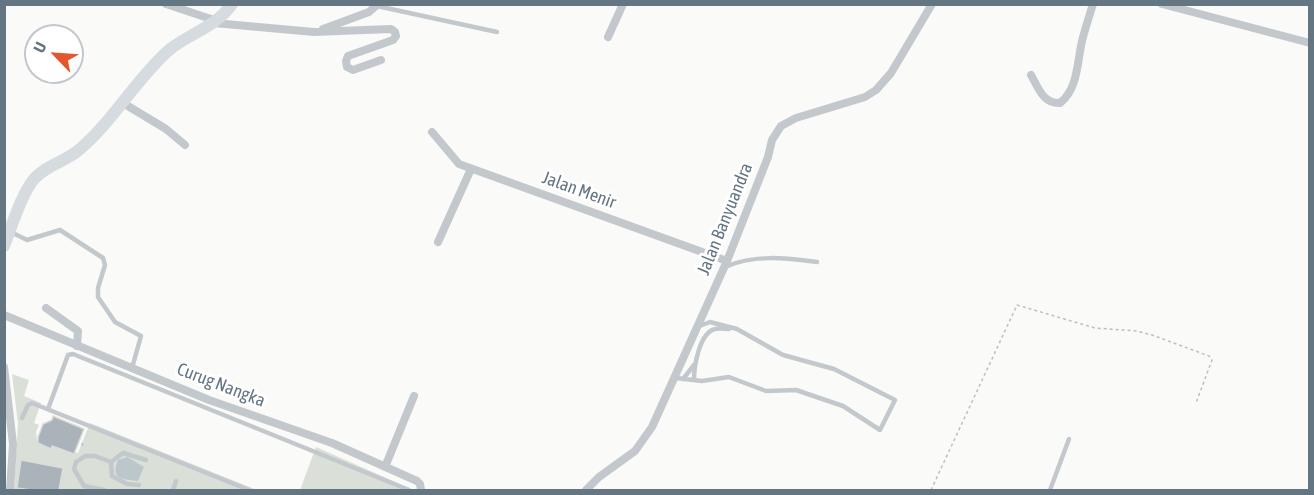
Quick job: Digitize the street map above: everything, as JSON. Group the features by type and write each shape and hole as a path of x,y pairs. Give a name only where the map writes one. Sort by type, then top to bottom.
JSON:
{"main road":[{"path":"4,246 33,180 80,150 123,103 153,65 172,48 215,22 232,4"}],"street":[{"path":"166,4 215,22 314,32 393,30 396,36 393,40 348,56 346,61 347,67 353,70 381,60"},
{"path":"608,37 623,4"},
{"name":"Jalan Banyuandra","path":"586,490 599,477 641,445 679,378 697,327 768,157 772,140 781,126 796,118 865,98 876,90 891,73 932,4"},
{"path":"1031,75 1049,102 1060,104 1065,99 1076,75 1084,31 1093,4"},
{"path":"1162,4 1310,43"},
{"path":"314,32 348,21 369,12 377,5"},
{"path":"123,103 166,129 185,145"},
{"name":"Jalan Menir","path":"432,132 456,163 725,264"},
{"path":"438,242 471,169"},
{"path":"46,308 78,331 77,346"},
{"name":"Curug Nangka","path":"4,315 208,400 332,443 417,481 421,490"},
{"path":"4,367 13,444 10,490"},
{"path":"385,467 414,396"}],"lane":[{"path":"377,5 497,32"},
{"path":"10,232 27,240 60,230 103,258 105,265 98,288 98,297 115,322 141,336 132,368"},
{"path":"725,264 750,260 791,259 817,262"},
{"path":"679,378 694,380 729,377 766,391 796,390 843,406 880,430 895,400 834,369 783,355 737,329 710,322 697,327"},
{"path":"694,380 694,364 708,333 713,329 737,329"},
{"path":"48,409 68,355 72,354 409,490"},
{"path":"679,378 694,364"},
{"path":"22,418 29,403 48,409 249,490"},
{"path":"1050,490 1069,439"},
{"path":"111,462 123,453 146,460"},
{"path":"104,490 84,486 74,470 76,462 85,456 95,456 111,462"},
{"path":"111,462 112,476 119,481 139,485"},
{"path":"173,490 176,481"}],"path":[{"path":"932,490 1017,305 1095,328 1137,331 1209,356 1212,360 1210,370 1196,403"}],"shaded area":[{"path":"12,374 29,380 24,396 41,403 34,423 39,425 36,432 37,440 51,446 53,443 78,453 90,423 257,490 14,490 18,424"},
{"path":"316,447 409,488 412,490 300,490"},
{"path":"127,457 144,467 138,481 123,479 117,475 118,460"}],"building":[{"path":"53,416 84,429 74,454 52,446 51,449 38,443 43,424 52,420"},
{"path":"21,460 63,468 59,490 17,488"}]}
